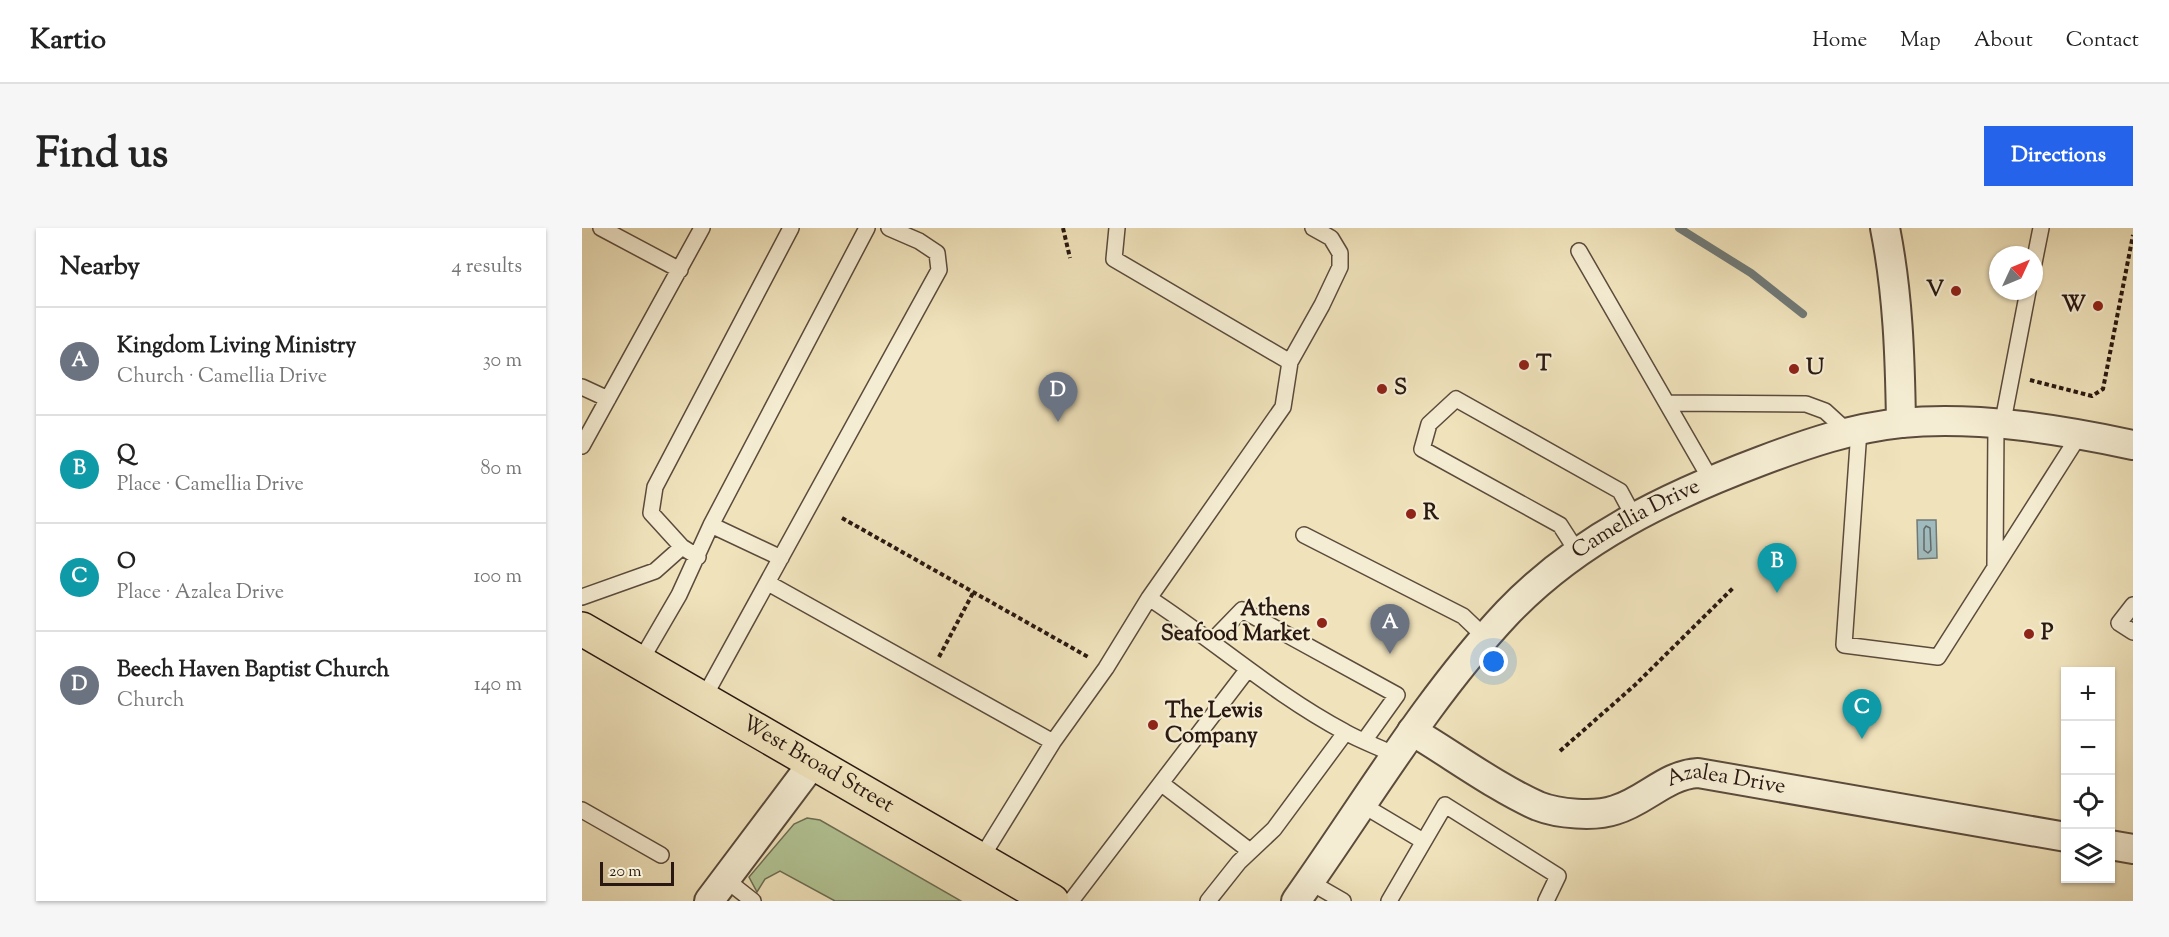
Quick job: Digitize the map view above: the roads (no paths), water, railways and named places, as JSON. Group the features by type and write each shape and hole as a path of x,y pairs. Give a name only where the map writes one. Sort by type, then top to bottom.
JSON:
{"main road":[{"name":"West Broad Street","path":"582,629 702,701 1052,901"}],"street":[{"path":"1885,228 1893,269 1899,324 1902,423"},
{"name":"Camellia Drive","path":"1303,891 1412,730 1509,611 1578,553 1634,517 1711,480 1810,443 1854,431 1902,423 1960,422 2080,434 2133,445"},
{"name":"Azalea Drive","path":"1412,730 1527,800 1555,810 1601,814 1616,810 1675,777 1698,773 2061,836"},
{"path":"717,890 812,764"},
{"path":"2115,846 2133,849"}],"lane":[{"path":"601,228 680,270"},
{"path":"582,446 702,228"},
{"path":"698,557 682,547 651,513 655,487 791,228"},
{"path":"640,662 698,557 711,525 867,228"},
{"path":"702,701 939,270 937,253 919,241 889,228"},
{"path":"1118,228 1114,259 1290,362"},
{"path":"980,860 1053,742 1106,668 1149,598 1283,407 1290,362 1340,267 1340,253 1331,238 1313,228"},
{"path":"2037,246 2041,228"},
{"path":"1579,251 1711,480"},
{"path":"1995,567 1999,426 2012,375 2026,300"},
{"path":"582,387 608,399"},
{"path":"1578,553 1560,525 1422,449 1429,424 1456,399 1620,490 1634,517"},
{"path":"1667,403 1806,404 1825,411 1854,431 1844,645 1938,657 2080,434"},
{"path":"711,525 781,558"},
{"path":"1305,535 1463,616 1486,638"},
{"path":"582,597 655,571 682,547"},
{"path":"768,583 1053,742"},
{"path":"1149,598 1248,669 1345,733 1395,755"},
{"path":"2133,605 2119,623 2133,632"},
{"path":"1212,641 1242,610 1397,695 1364,741"},
{"path":"1071,901 1248,669"},
{"path":"1208,901 1250,851 1274,829 1345,733"},
{"path":"1162,784 1250,851"},
{"path":"1361,804 1423,841"},
{"path":"1389,901 1445,805 1558,876 1546,901"},
{"path":"582,810 661,855"},
{"path":"717,890 753,901"},
{"path":"1303,891 1343,901"}],"water":[{"path":"1917,520 1936,520 1937,558 1918,559"}],"waterway":[{"path":"1679,228 1751,273 1803,314"}],"place":[{"name":"V","path":"1956,291"},
{"name":"W","path":"2098,306"},
{"name":"T","path":"1524,365"},
{"name":"U","path":"1794,369"},
{"name":"S","path":"1382,389"},
{"name":"Beech Haven Baptist Church","path":"1058,422"},
{"name":"R","path":"1411,514"},
{"name":"Q","path":"1777,593"},
{"name":"Athens Seafood Market","path":"1322,623"},
{"name":"P","path":"2029,634"},
{"name":"Kingdom Living Ministry","path":"1390,654"},
{"name":"The Lewis Company","path":"1153,725"},
{"name":"O","path":"1862,739"}]}
